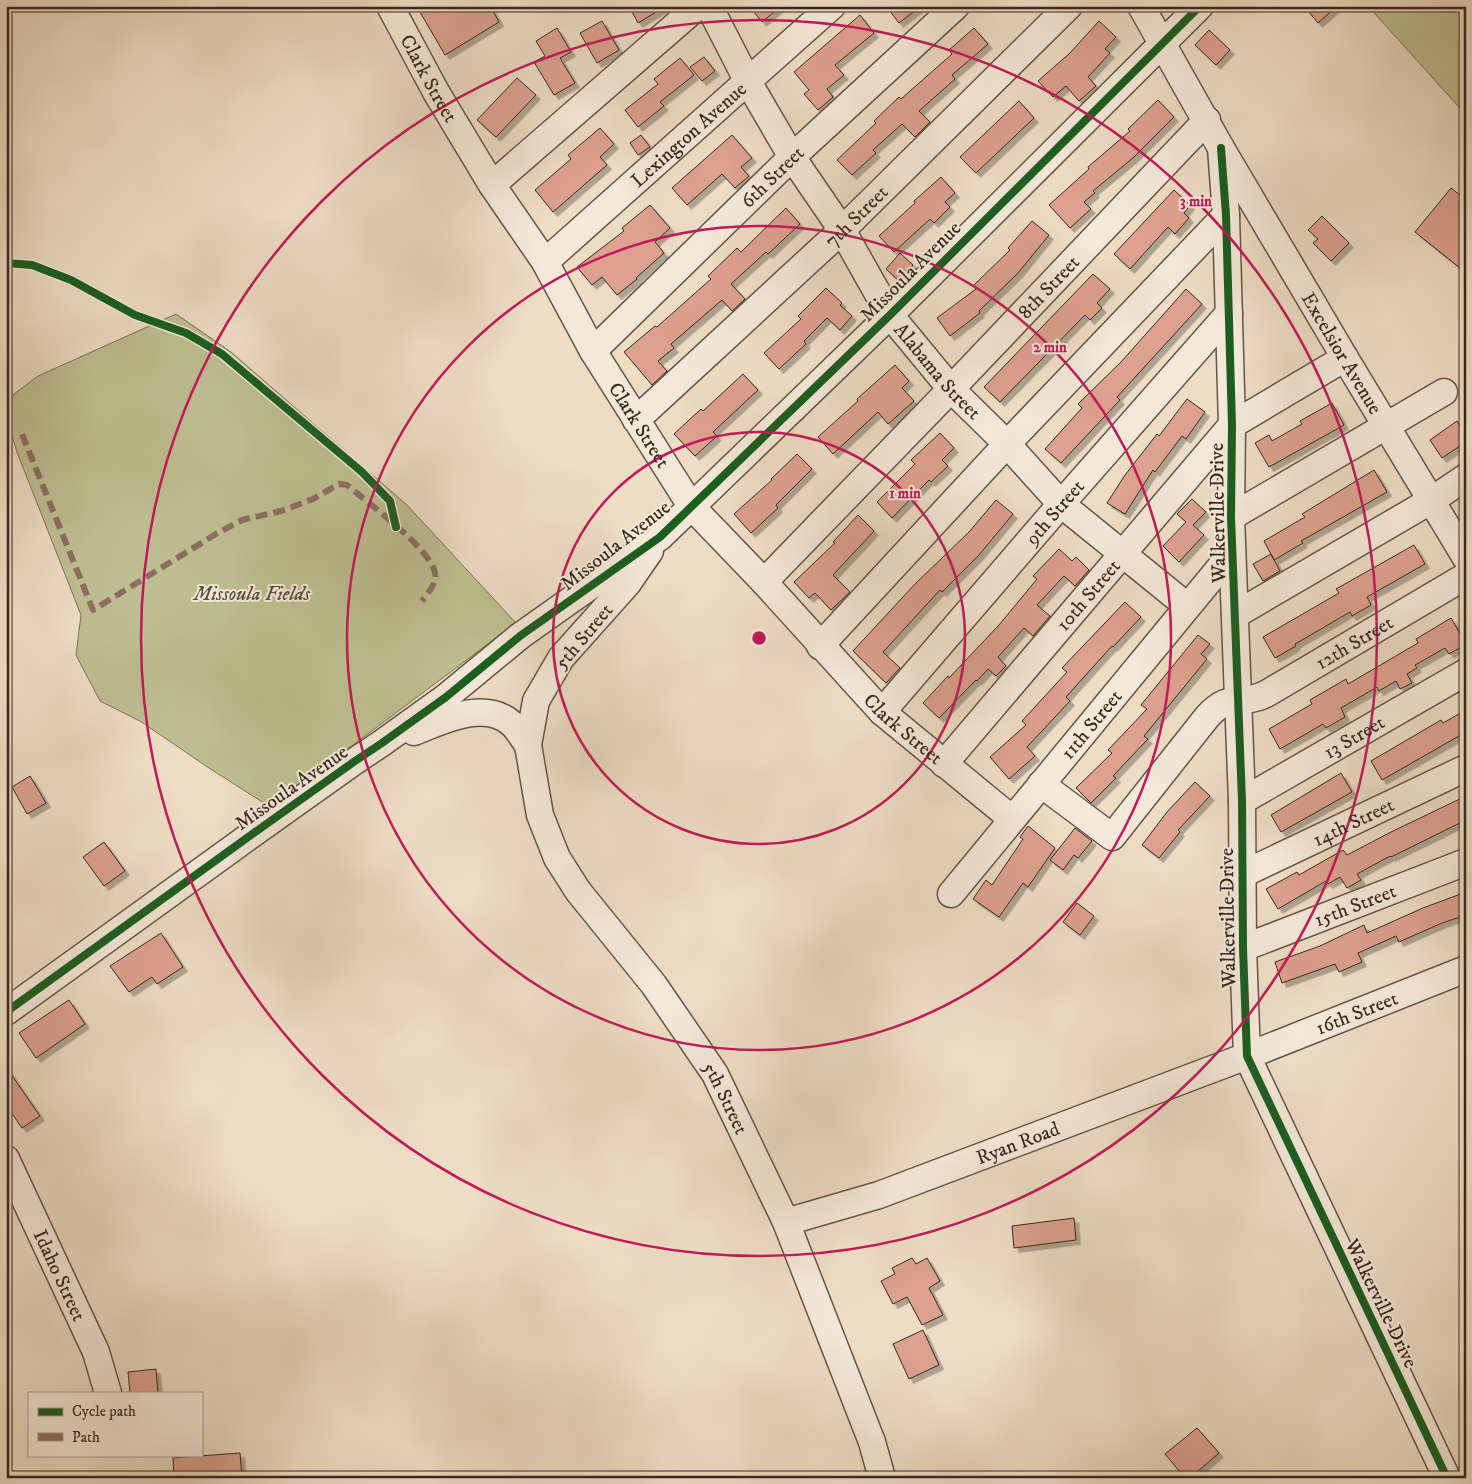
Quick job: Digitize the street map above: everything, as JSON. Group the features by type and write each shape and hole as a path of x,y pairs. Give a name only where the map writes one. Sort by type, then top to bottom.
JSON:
{"street":[{"name":"Clark Street","path":"390,6 436,92 492,185 545,262 593,350 691,506 764,582 820,646 882,712 1012,819"},
{"path":"492,185 698,6"},
{"name":"Alabama Street","path":"709,6 747,80 792,157 842,230 890,315 951,389 1007,444 1061,504 1187,606"},
{"name":"Lexington Avenue","path":"545,262 832,6"},
{"name":"6th Street","path":"593,350 792,157 956,6"},
{"name":"7th Street","path":"636,420 842,230 1069,6"},
{"name":"Excelsior Avenue","path":"1141,6 1207,120 1221,148 1466,558"},
{"name":"Missoula Avenue","path":"6,1012 251,835 382,744 446,697 520,636 660,536 890,315 1200,6"},
{"name":"8th Street","path":"764,582 1207,120"},
{"name":"Walkerville Drive","path":"1221,148 1226,215 1229,313 1232,425 1231,517 1242,801 1243,948 1247,1056 1447,1478"},
{"path":"820,646 1007,444 1226,215"},
{"name":"9th Street","path":"882,712 1229,313"},
{"name":"10th Street","path":"944,764 1232,425 1345,358"},
{"path":"1231,517 1444,392"},
{"path":"1235,615 1432,500 1466,477"},
{"name":"5th Street","path":"660,536 628,583 561,658 536,700 528,746 540,815 557,858 578,891 654,985 715,1074 786,1222 872,1442 882,1478"},
{"name":"11th Street","path":"951,894 1232,553"},
{"name":"12th Street","path":"1239,700 1257,698 1266,694 1466,576"},
{"name":"13 Street","path":"1242,801 1466,672"},
{"path":"1041,784 1112,837 1216,708 1226,702 1239,700"},
{"name":"5th Street","path":"382,744 460,714 495,713 512,724 528,746"},
{"name":"14th Street","path":"1242,874 1466,768"},
{"name":"15th Street","path":"1243,948 1466,862"},
{"name":"16th Street","path":"1247,1056 1466,969"},
{"name":"Ryan Road","path":"786,1222 879,1195 1247,1056"},
{"name":"Idaho Street","path":"6,1159 96,1352 108,1392"}],"green space":[{"path":"1368,6 1466,6 1466,115"},
{"name":"Missoula Fields","path":"176,314 231,352 407,505 516,623 270,807 140,721 100,701 76,655 81,615 17,452 6,416 14,394 38,376"}],"building":[{"path":"430,6 490,6 499,22 445,55 420,12"},
{"path":"629,6 666,6 638,23"},
{"path":"749,6 781,6 762,22"},
{"path":"886,6 921,6 899,23"},
{"path":"1304,6 1337,6 1318,23"},
{"path":"860,15 874,33 835,65 844,75 827,89 833,97 818,110 804,94 809,90 794,72"},
{"path":"602,21 619,50 597,63 580,33"},
{"path":"1099,21 1116,37 1105,49 1110,53 1088,77 1096,86 1079,101 1066,86 1053,97 1038,81 1070,53"},
{"path":"557,28 571,52 560,58 575,83 554,95 534,62 545,56 536,41"},
{"path":"974,28 988,44 952,75 955,79 919,111 930,122 915,137 902,124 873,150 876,153 852,175 837,160 876,123 874,121 899,97 901,99 952,54 949,50"},
{"path":"1209,30 1230,50 1216,65 1195,45"},
{"path":"704,57 715,71 702,81 690,67"},
{"path":"680,58 694,75 660,102 664,106 638,127 625,110 658,84 654,79"},
{"path":"517,78 536,95 496,137 477,120"},
{"path":"1158,100 1174,117 1134,157 1093,191 1095,193 1084,202 1091,209 1070,228 1049,205 1089,169 1088,167 1130,131 1128,129"},
{"path":"1019,101 1034,118 976,173 960,157"},
{"path":"600,128 614,144 600,157 607,165 553,212 535,190 571,159 568,155"},
{"path":"641,135 650,147 638,155 630,143"},
{"path":"732,135 752,158 741,167 749,176 735,188 722,174 687,205 672,188"},
{"path":"941,177 955,193 945,202 950,207 934,223 930,219 894,252 879,236"},
{"path":"1451,188 1466,200 1466,261 1460,268 1415,232"},
{"path":"1174,190 1190,205 1184,213 1189,218 1175,234 1168,227 1130,269 1114,254"},
{"path":"650,205 670,228 655,242 664,253 617,295 602,277 592,285 577,267 624,231 622,228"},
{"path":"786,208 800,224 768,254 766,252 731,284 745,299 732,311 722,300 671,344 674,348 658,361 667,371 652,385 624,352 655,326 657,327 711,279 708,276 737,248 741,252"},
{"path":"1322,216 1349,243 1331,261 1313,243 1318,239 1308,230"},
{"path":"1032,221 1049,235 1018,273 979,311 980,313 950,336 937,318 976,289 973,286 1010,250 1008,248"},
{"path":"900,253 913,265 899,281 886,269"},
{"path":"1093,274 1110,289 1097,303 1102,308 1090,320 1085,315 1000,402 984,387"},
{"path":"826,288 842,303 840,305 852,316 840,330 827,318 804,341 806,344 779,369 764,353 801,319 798,316"},
{"path":"1186,289 1202,304 1117,397 1120,400 1061,463 1045,449 1082,408 1078,404 1121,362"},
{"path":"895,365 909,381 902,388 914,401 888,424 878,412 833,454 818,437"},
{"path":"743,374 758,390 713,432 717,436 695,456 674,434 701,409 703,411"},
{"path":"1187,399 1205,412 1186,439 1182,436 1155,472 1153,470 1125,514 1107,503 1125,475 1157,434 1159,436"},
{"path":"1332,403 1344,425 1269,467 1255,443 1269,435 1272,441 1302,424 1300,421"},
{"path":"1457,421 1466,434 1466,442 1442,458 1430,440"},
{"path":"940,433 954,448 942,460 948,466 931,482 929,480 892,518 877,502 915,464 911,460"},
{"path":"797,454 812,469 776,505 778,508 751,533 734,514 772,480"},
{"path":"1374,470 1387,492 1301,541 1303,543 1274,560 1264,541 1305,517 1302,514"},
{"path":"1192,499 1206,512 1193,525 1204,535 1179,562 1163,546 1186,522 1177,514"},
{"path":"996,500 1013,514 979,555 942,592 940,590 883,652 900,668 886,683 853,651 915,584 969,532"},
{"path":"858,515 874,531 833,575 850,592 831,610 815,593 809,598 794,582 835,543 833,542"},
{"path":"1414,545 1425,564 1367,597 1371,605 1352,616 1350,612 1275,658 1263,637 1339,593 1336,589"},
{"path":"1059,549 1072,561 1076,557 1089,570 1075,586 1064,576 1037,605 1050,616 1033,636 1024,628 998,657 1006,666 996,676 988,669 939,718 923,703 999,625 1037,579 1033,576"},
{"path":"1271,554 1280,571 1263,581 1253,564"},
{"path":"1125,602 1141,617 1066,697 1070,701 1027,747 1035,756 1009,779 990,757 1026,725 1022,721 1067,672 1062,668"},
{"path":"1451,618 1466,644 1449,654 1445,648 1415,665 1417,668 1407,674 1412,683 1400,689 1396,681 1379,691 1377,687 1341,708 1345,717 1326,728 1323,724 1280,749 1269,729 1312,704 1310,700 1346,679 1348,684 1418,643 1416,639"},
{"path":"1198,635 1210,644 1201,654 1207,659 1144,736 1148,739 1113,776 1116,778 1091,803 1076,788 1112,753 1108,750 1147,709 1141,705"},
{"path":"1466,710 1466,732 1382,780 1371,761 1441,720 1443,723"},
{"path":"1341,773 1352,792 1281,832 1271,815"},
{"path":"30,776 46,803 27,814 12,787"},
{"path":"1195,782 1210,796 1178,830 1180,832 1159,858 1142,845 1167,812"},
{"path":"1466,796 1466,820 1357,874 1361,880 1347,888 1340,877 1328,884 1326,881 1278,909 1266,889 1297,872 1299,875 1343,850 1347,855"},
{"path":"1028,826 1055,848 1028,887 1023,883 999,917 973,899 986,880 992,885 1023,839 1020,837"},
{"path":"1075,828 1092,841 1078,858 1074,855 1063,870 1050,860"},
{"path":"104,842 125,871 104,886 83,857"},
{"path":"1466,892 1466,915 1442,923 1399,942 1396,936 1358,953 1362,962 1339,972 1335,964 1282,983 1275,962 1320,946 1364,925 1367,933 1423,908"},
{"path":"1077,903 1094,916 1080,935 1063,922"},
{"path":"161,933 183,967 157,984 152,977 129,992 110,966"},
{"path":"69,1000 85,1024 36,1058 19,1033"},
{"path":"6,1067 40,1116 22,1128 6,1105"},
{"path":"1074,1218 1076,1240 1014,1248 1012,1226"},
{"path":"912,1258 916,1264 927,1258 940,1281 929,1288 943,1315 922,1325 907,1297 893,1304 881,1281 895,1274 892,1268"},
{"path":"923,1330 939,1365 909,1379 893,1344"},
{"path":"156,1369 158,1392 130,1392 128,1372"},
{"path":"1197,1428 1219,1453 1190,1478 1185,1478 1165,1454"},
{"path":"240,1453 242,1478 174,1478 173,1458"}],"marked path":[{"path":"22,434 93,610 242,520 281,511 313,499 339,484 347,485 397,526 411,539 431,563 435,573 435,581 422,601"}],"cycle path":[{"path":"6,1012 446,697 520,636 660,537 890,315 1200,6"},
{"path":"1221,148 1226,215 1232,425 1231,517 1242,801 1243,948 1247,1056 1447,1478"},
{"path":"6,263 32,265 71,280 135,315 186,333 222,354 362,472 390,501 396,527"}]}
